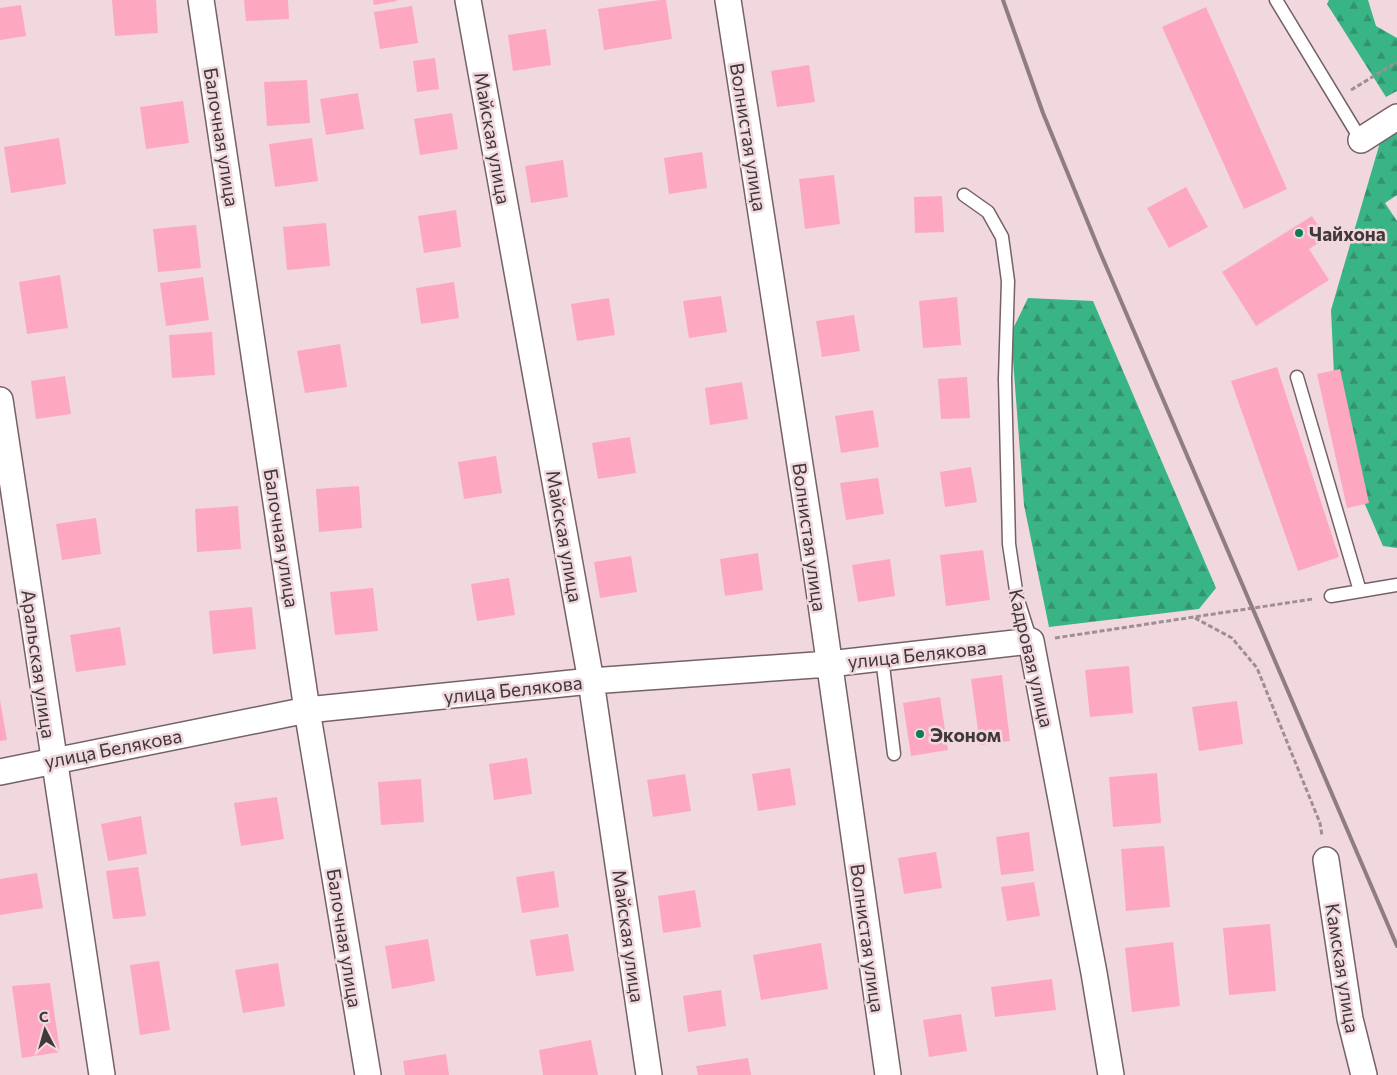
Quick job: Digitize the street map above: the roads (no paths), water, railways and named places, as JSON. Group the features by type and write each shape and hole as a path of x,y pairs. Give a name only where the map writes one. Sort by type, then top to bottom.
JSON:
{"street":[{"name":"Балочная улица","path":"201,0 307,710 368,1075"},
{"name":"Майская улица","path":"468,0 591,681 649,1075"},
{"name":"Волнистая улица","path":"728,0 829,664 888,1075"},
{"path":"1361,140 1397,117"},
{"name":"Аральская улица","path":"0,400 102,1075"},
{"name":"улица Белякова","path":"0,772 307,710 591,681 829,664 1031,641"},
{"name":"Кадровая улица","path":"1031,641 1094,973 1111,1075"},
{"name":"Камская улица","path":"1326,860 1350,1019 1364,1075"}],"lane":[{"path":"1276,0 1361,140"},
{"name":"Кадровая улица","path":"964,195 988,212 1002,237 1008,281 1005,380 1008,544 1017,597 1031,641"},
{"path":"1297,377 1360,591"},
{"path":"1331,596 1397,585"},
{"path":"882,658 894,754"}],"railway":[{"path":"1003,0 1043,113 1100,252 1397,946"}],"place":[{"name":"Чайхона","path":"1299,233"},
{"name":"Эконом","path":"920,734"}]}
